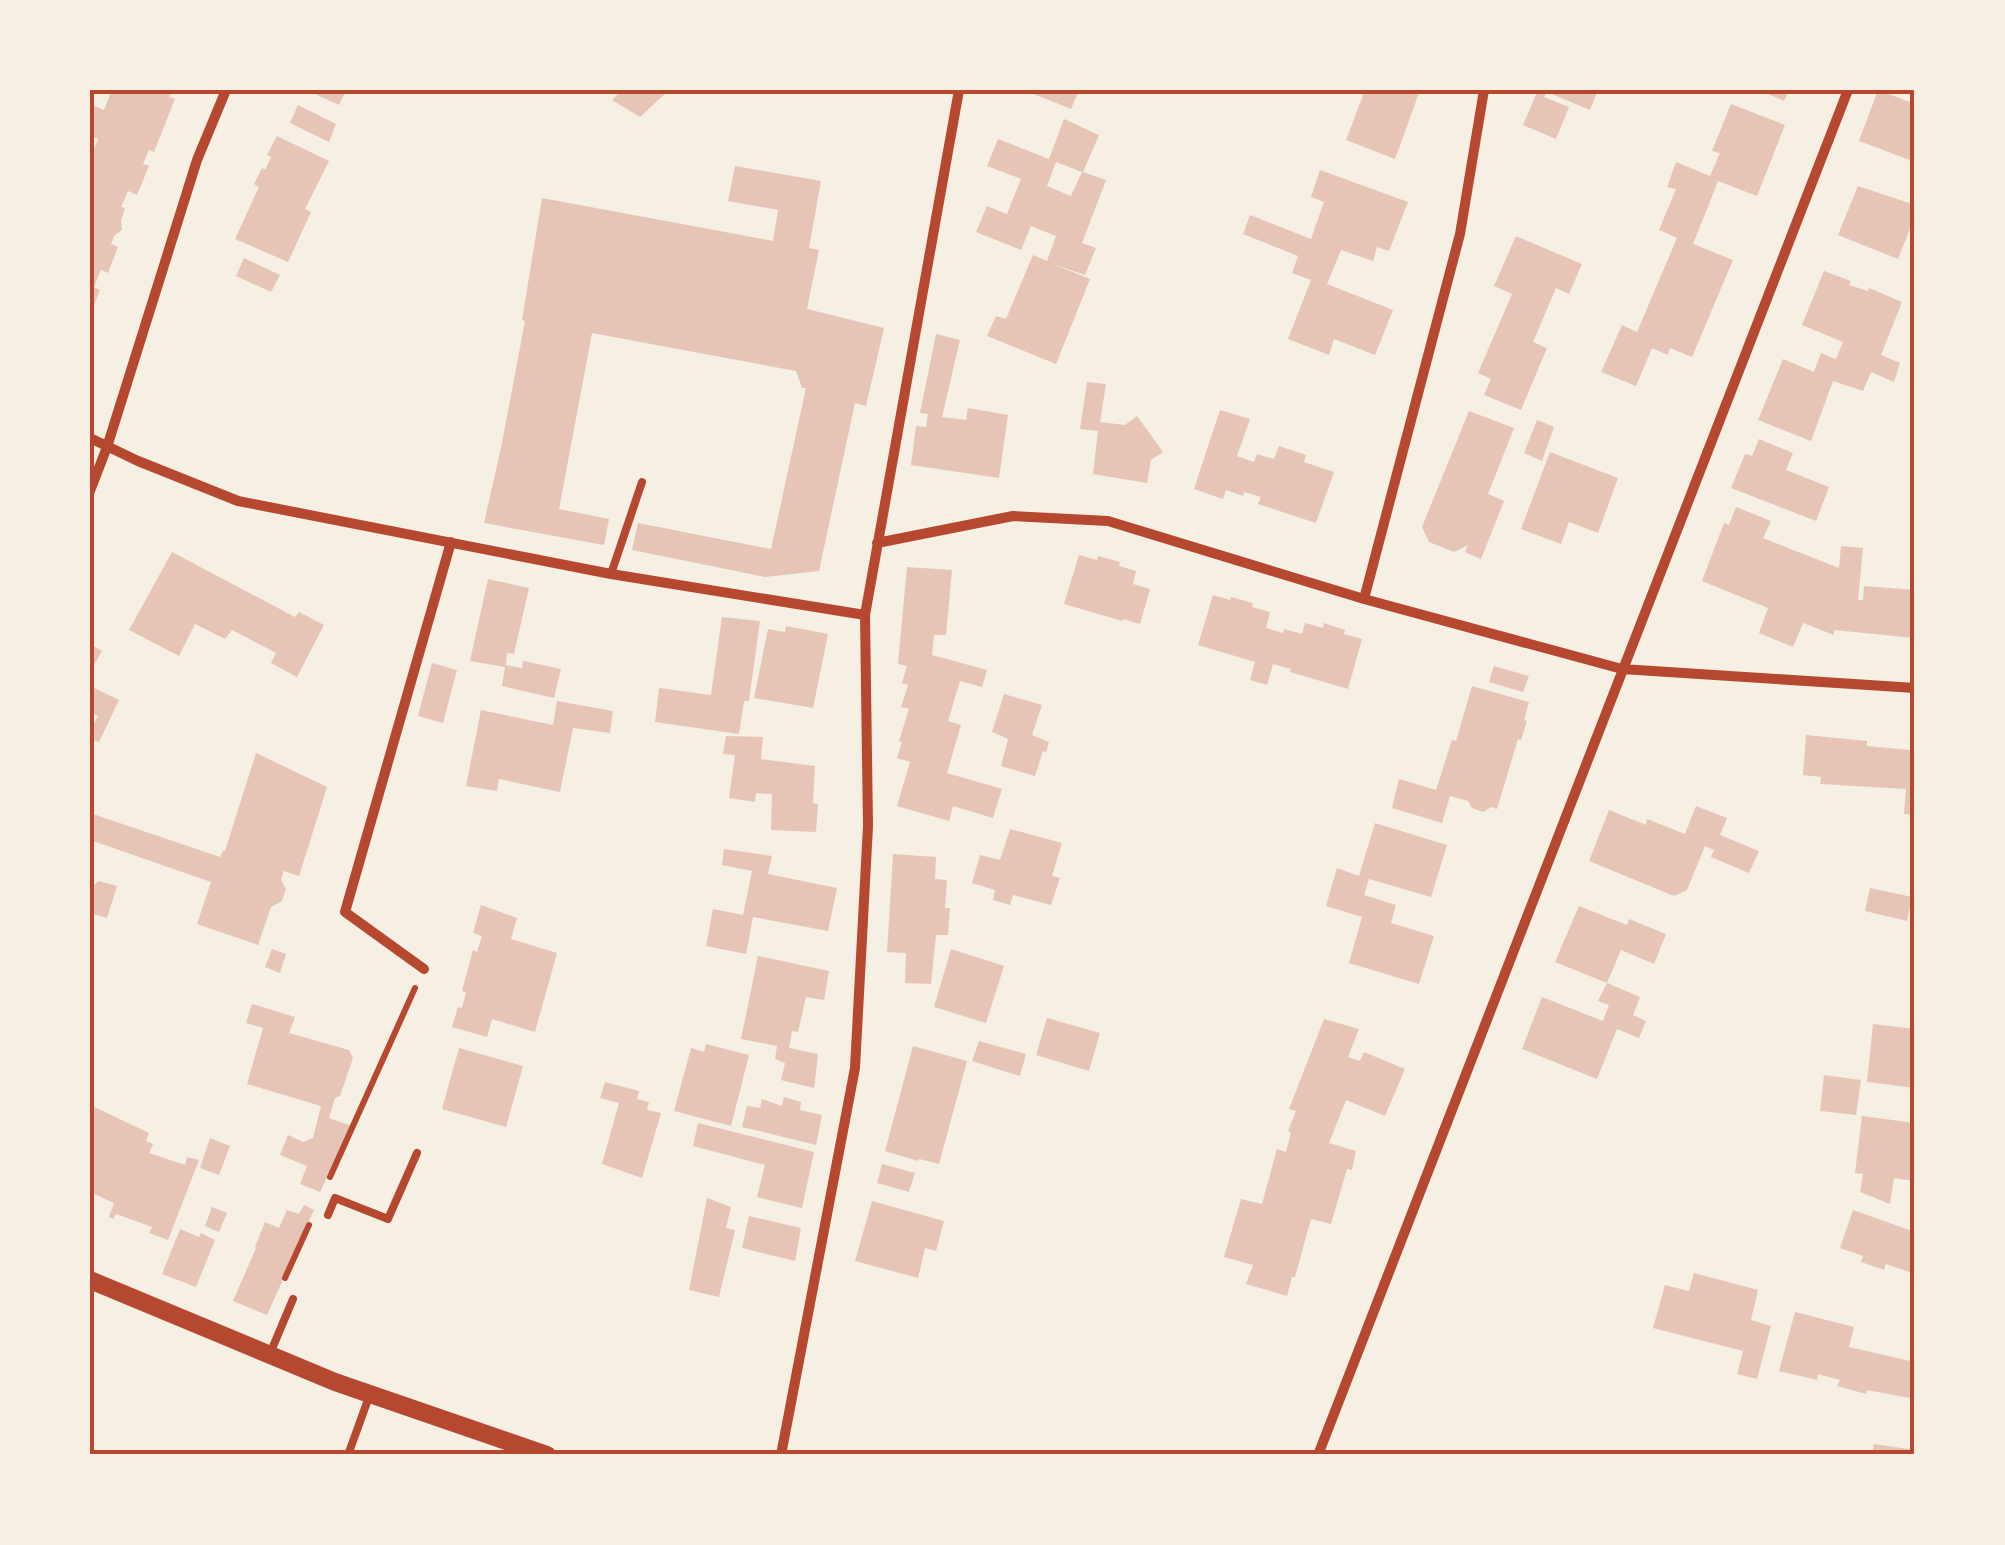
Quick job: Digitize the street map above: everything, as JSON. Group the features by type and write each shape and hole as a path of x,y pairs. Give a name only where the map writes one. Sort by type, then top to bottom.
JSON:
{"street":[{"path":"90,491 197,160 226,90"},
{"path":"781,1455 855,1068 868,826 865,615 959,90"},
{"path":"1364,599 1460,234 1484,90"},
{"path":"1318,1455 1848,90"},
{"path":"90,438 238,502 611,574 865,615"},
{"path":"877,543 1013,516 1108,520 1364,599 1622,669 1915,688"},
{"path":"424,969 345,912 452,542"},
{"path":"90,1280 270,1356 547,1455"}],"lane":[{"path":"611,574 642,482"},
{"path":"328,1215 335,1198 388,1219 417,1154"},
{"path":"270,1356 293,1299"},
{"path":"348,1455 370,1394"}],"path":[{"path":"326,1186 424,969"},
{"path":"282,1283 312,1218"}],"building":[{"path":"112,90 172,90 169,97 175,99 154,152 149,150 143,164 149,166 137,195 128,191 121,207 125,208 122,230 111,244 118,247 108,273 101,270 94,287 100,290 90,316 90,159 98,139 90,136 90,104 104,110"},
{"path":"306,90 346,90 339,105"},
{"path":"622,90 669,90 640,117 612,100"},
{"path":"1024,90 1079,90 1071,109"},
{"path":"1365,90 1420,90 1395,159 1346,140"},
{"path":"1538,90 1598,90 1590,110 1547,92 1544,97 1569,107 1556,139 1523,125"},
{"path":"1759,90 1789,90 1784,101"},
{"path":"1878,90 1915,104 1915,162 1859,141"},
{"path":"1731,104 1785,125 1757,196 1718,181 1693,244 1733,260 1692,357 1670,348 1668,355 1652,348 1636,386 1601,372 1622,325 1637,332 1677,238 1659,230 1676,189 1667,187 1676,162 1710,176 1720,153 1712,151"},
{"path":"298,105 336,124 329,142 290,123"},
{"path":"1064,119 1099,135 1083,172 1106,180 1082,243 1096,248 1085,275 1053,264 1090,279 1056,364 987,336 996,316 1006,319 1033,255 1047,261 1056,236 1031,226 1021,250 976,232 987,206 1007,214 1021,179 987,166 998,139 1049,159","holes":["1056,162 1082,172 1071,196 1047,186"]},
{"path":"277,136 329,161 305,209 311,212 288,262 235,239 259,187 254,184 262,168 265,170 271,157 267,155"},
{"path":"735,166 821,181 809,248 819,250 807,309 884,328 866,406 855,403 819,571 765,577 632,550 638,523 771,549 806,388 802,388 796,371 592,333 559,509 609,519 604,545 484,523 525,321 522,320 542,198 773,241 778,210 728,201"},
{"path":"1320,170 1408,202 1389,251 1377,247 1373,261 1341,250 1327,284 1393,310 1375,355 1334,339 1329,355 1288,339 1311,280 1292,273 1298,256 1243,234 1250,215 1311,239 1324,202 1311,197"},
{"path":"1858,186 1915,205 1915,216 1898,259 1838,235"},
{"path":"1516,236 1582,264 1569,294 1556,288 1533,342 1547,348 1521,410 1484,395 1491,379 1478,373 1512,294 1494,286"},
{"path":"244,258 280,275 271,292 236,276"},
{"path":"1824,271 1851,281 1849,285 1868,291 1869,288 1902,302 1881,355 1900,363 1894,382 1871,372 1863,391 1833,381 1811,441 1758,420 1783,359 1814,372 1821,353 1836,359 1843,342 1802,325"},
{"path":"936,334 960,340 942,417 966,420 968,408 1008,415 999,478 911,465 916,426 926,427 928,414 920,413"},
{"path":"1087,382 1106,384 1100,422 1125,425 1137,416 1163,452 1151,460 1147,483 1093,474 1098,431 1080,429"},
{"path":"1220,410 1250,419 1237,456 1254,462 1257,454 1274,459 1279,446 1306,455 1304,462 1334,472 1316,523 1258,504 1261,497 1244,492 1243,496 1226,490 1223,499 1194,489"},
{"path":"1469,411 1514,428 1488,494 1504,501 1481,559 1465,552 1468,545 1454,552 1429,542 1422,527"},
{"path":"1537,420 1554,427 1542,461 1524,453"},
{"path":"1759,439 1793,453 1786,470 1829,487 1816,521 1731,488 1745,454 1752,456"},
{"path":"1550,452 1618,478 1598,533 1569,522 1561,544 1521,529"},
{"path":"1736,507 1771,521 1763,538 1839,568 1841,546 1863,548 1858,600 1863,600 1864,586 1915,590 1915,638 1834,630 1834,635 1803,623 1793,647 1759,633 1768,608 1702,581 1724,523 1729,525"},
{"path":"172,552 295,617 299,612 324,625 297,677 271,663 276,653 232,630 225,639 195,624 179,656 129,630"},
{"path":"1079,555 1120,562 1119,566 1136,571 1133,584 1150,589 1140,624 1064,604"},
{"path":"907,567 952,570 946,635 934,635 932,655 987,670 982,687 960,681 948,721 961,725 947,773 1002,789 993,818 953,806 949,821 897,806 910,762 897,758 909,709 901,707 908,685 902,683 907,666 898,664"},
{"path":"488,579 529,588 514,654 507,653 506,665 522,668 523,661 561,669 554,698 502,686 505,667 470,661"},
{"path":"1213,595 1253,603 1252,607 1270,612 1266,628 1302,634 1305,623 1323,628 1324,623 1362,639 1348,689 1273,664 1267,685 1250,680 1255,662 1198,645"},
{"path":"722,617 760,621 749,701 744,701 739,734 655,722 659,688 711,695"},
{"path":"786,626 828,634 813,708 754,698 768,629 785,632"},
{"path":"90,644 102,651 90,672"},
{"path":"432,663 457,670 443,723 418,716"},
{"path":"1494,666 1529,676 1523,692 1489,682"},
{"path":"90,686 119,700 99,742 90,739 98,716 90,712"},
{"path":"1472,686 1529,702 1524,720 1527,721 1497,809 1491,807 1483,812 1472,808 1468,801 1450,796 1442,823 1392,808 1399,779 1436,790"},
{"path":"1004,694 1042,705 1032,735 1049,742 1035,776 1001,766 1008,739 992,732"},
{"path":"557,701 613,711 610,733 573,728 560,792 499,779 497,791 466,786 481,710 553,725"},
{"path":"1806,735 1910,750 1915,754 1915,815 1904,814 1906,789 1820,784 1821,777 1803,775"},
{"path":"726,736 763,737 761,759 815,766 816,832 771,830 772,794 756,793 755,802 729,798 735,755 723,754"},
{"path":"256,753 327,787 299,876 284,871 281,880 286,889 282,901 271,907 258,945 197,924 211,882 90,840 90,813 220,857"},
{"path":"1696,806 1727,818 1720,835 1759,851 1749,873 1711,857 1714,850 1705,846 1687,890 1674,896 1589,861 1609,810 1646,825 1647,819 1685,834"},
{"path":"1375,823 1447,845 1431,897 1369,879 1364,895 1396,905 1391,923 1434,936 1419,984 1349,963 1362,917 1326,906 1337,868 1359,876"},
{"path":"1010,829 1062,843 1052,876 1060,878 1051,905 1013,895 1010,905 993,900 995,890 972,883 980,855 1000,860"},
{"path":"724,849 772,856 768,874 837,888 828,931 753,917 746,954 706,946 713,909 743,915 752,871 722,865"},
{"path":"893,854 936,857 935,879 947,880 948,935 936,935 931,984 905,983 906,953 887,952"},
{"path":"99,881 117,886 107,918 90,913 90,885"},
{"path":"1870,888 1912,897 1907,921 1865,911"},
{"path":"481,905 517,918 511,939 557,953 535,1032 492,1019 487,1037 452,1027 458,1007 462,1008 466,992 462,991 473,950 477,952 482,936 473,933"},
{"path":"1579,906 1627,925 1629,919 1666,934 1654,964 1621,950 1607,983 1555,962"},
{"path":"272,949 286,954 280,973 265,967"},
{"path":"951,949 1004,966 986,1023 934,1007"},
{"path":"758,956 829,971 824,1000 806,997 798,1032 792,1031 789,1048 818,1054 814,1088 781,1080 785,1063 775,1059 777,1046 741,1039"},
{"path":"1607,983 1640,997 1633,1015 1646,1021 1639,1038 1617,1029 1597,1079 1522,1049 1542,997 1603,1021 1609,1005 1598,1001"},
{"path":"252,1004 295,1017 289,1033 349,1050 353,1058 329,1118 352,1126 320,1192 300,1184 307,1166 280,1155 288,1135 303,1142 313,1138 321,1106 247,1084 263,1028 246,1023"},
{"path":"1047,1018 1100,1033 1089,1071 1036,1055"},
{"path":"1324,1019 1359,1029 1348,1057 1360,1061 1364,1052 1405,1069 1385,1116 1346,1100 1329,1143 1356,1151 1352,1170 1347,1169 1331,1224 1311,1219 1287,1296 1246,1284 1253,1265 1224,1257 1241,1199 1262,1204 1277,1149 1286,1152 1291,1133 1288,1131 1296,1111 1289,1109"},
{"path":"1873,1024 1915,1029 1915,1088 1867,1082"},
{"path":"979,1041 1026,1054 1020,1076 972,1061"},
{"path":"706,1044 749,1055 731,1126 674,1111 691,1048 704,1052"},
{"path":"913,1046 967,1061 939,1164 885,1151"},
{"path":"459,1048 523,1066 506,1127 442,1109"},
{"path":"1824,1075 1861,1080 1856,1115 1820,1111"},
{"path":"605,1082 639,1091 637,1099 649,1102 647,1110 661,1113 642,1178 602,1164 619,1103 600,1098"},
{"path":"784,1097 801,1102 800,1110 822,1115 816,1145 742,1127 747,1106 760,1108 762,1099 782,1106"},
{"path":"90,1105 149,1133 146,1141 153,1144 149,1153 185,1165 187,1157 199,1160 168,1240 149,1233 152,1227 116,1214 113,1219 109,1217 114,1203 90,1192"},
{"path":"1862,1116 1915,1123 1915,1181 1894,1178 1890,1204 1860,1192 1863,1174 1855,1173"},
{"path":"698,1123 814,1152 802,1208 757,1197 765,1165 693,1146"},
{"path":"210,1138 230,1146 219,1175 200,1168"},
{"path":"882,1164 915,1173 909,1192 877,1183"},
{"path":"707,1198 731,1207 726,1228 735,1230 719,1297 689,1290"},
{"path":"872,1201 944,1221 936,1251 925,1248 918,1278 855,1261"},
{"path":"304,1205 314,1210 267,1315 233,1301 265,1222 279,1228 287,1210 299,1214"},
{"path":"212,1207 227,1213 219,1232 205,1226"},
{"path":"1853,1210 1915,1232 1915,1274 1886,1264 1884,1270 1861,1262 1863,1256 1840,1248"},
{"path":"749,1216 801,1228 795,1261 742,1248"},
{"path":"180,1229 215,1240 196,1287 162,1274"},
{"path":"1694,1273 1758,1290 1751,1320 1771,1326 1757,1379 1737,1374 1743,1351 1653,1328 1665,1285 1689,1291"},
{"path":"1795,1312 1854,1327 1849,1347 1915,1362 1915,1399 1867,1390 1866,1394 1837,1386 1840,1380 1818,1374 1817,1380 1779,1371"},
{"path":"1874,1444 1915,1450 1915,1455 1872,1455"}]}
